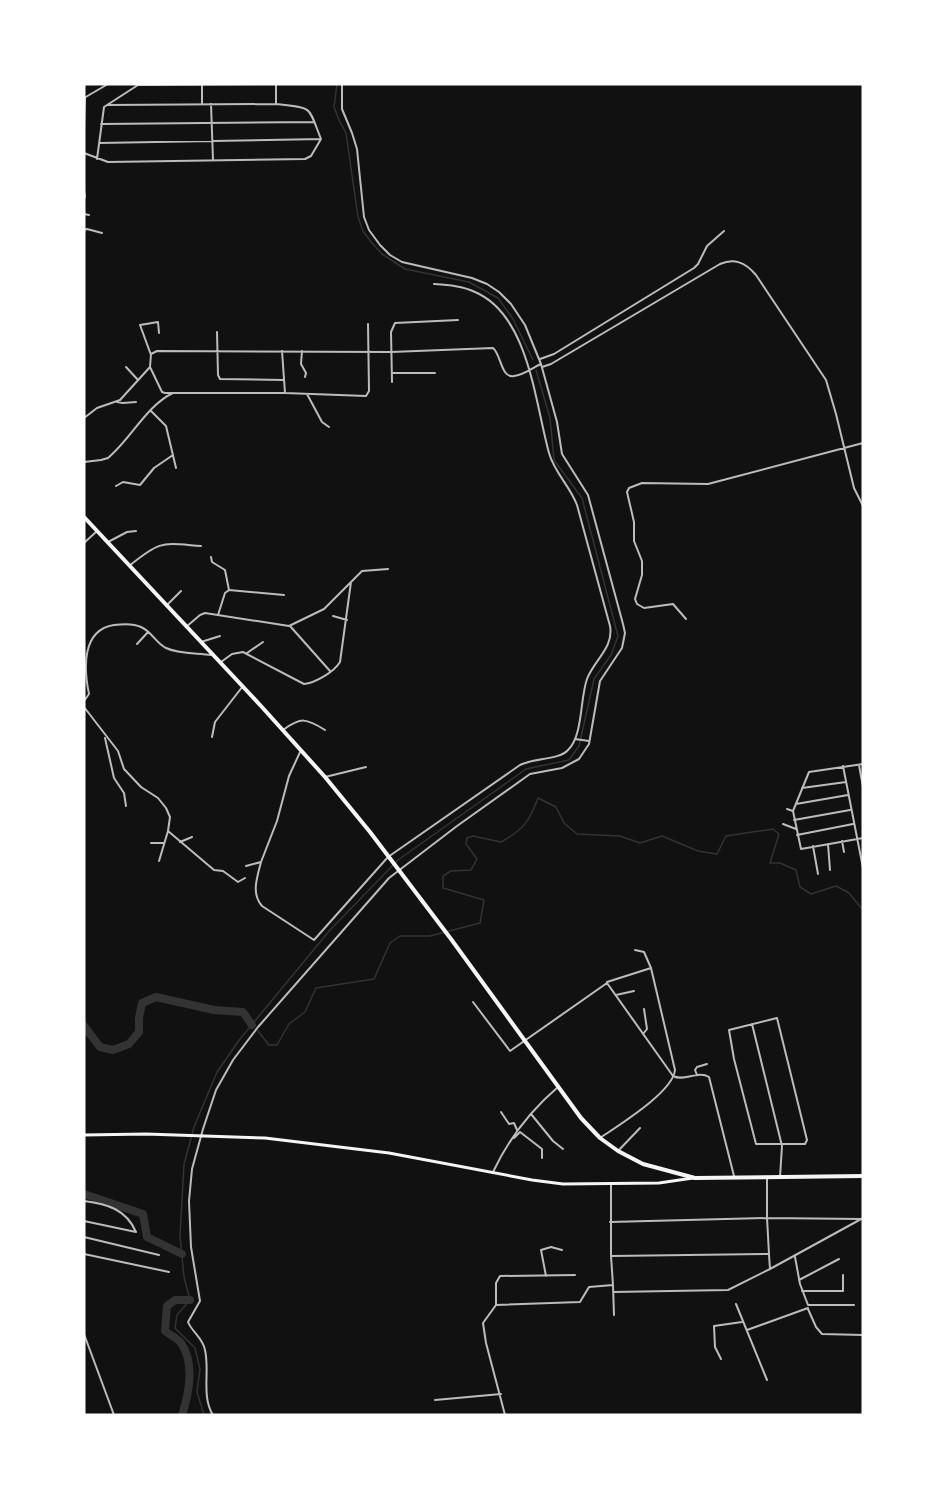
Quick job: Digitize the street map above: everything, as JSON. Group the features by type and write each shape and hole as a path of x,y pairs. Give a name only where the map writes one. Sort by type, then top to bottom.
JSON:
{"highway":[{"path":"84,517 325,777 451,939 581,1118 600,1138 618,1151 643,1164 695,1178 863,1176"}],"main road":[{"path":"84,1135 235,1136 339,1146 425,1159 546,1183 659,1183 695,1178"}],"street":[{"path":"84,124 85,98 108,84"},
{"path":"97,159 103,108 140,84 258,84"},
{"path":"202,84 202,104"},
{"path":"276,84 276,104"},
{"path":"213,1415 209,1408 207,1395 205,1348 188,1322 200,1300 190,1247 189,1201 192,1169 200,1136 216,1090 238,1052 398,870 530,774 571,765 585,752 600,681 622,648 624,633 588,495 562,454 541,366 525,325 511,304 499,292 472,278 402,262 380,245 369,230 364,217 357,149 342,109 342,84"},
{"path":"211,104 213,160"},
{"path":"107,105 276,104 307,108 321,140"},
{"path":"101,124 314,122"},
{"path":"99,143 321,140"},
{"path":"84,153 108,162 304,159 311,156 321,140"},
{"path":"84,191 85,197"},
{"path":"84,214 89,215"},
{"path":"84,230 102,233"},
{"path":"539,360 554,354 694,268 708,246 724,231"},
{"path":"151,355 158,351 391,352 494,348 503,369 512,377 551,364 720,264 735,260 748,267 756,275 824,376 834,404 854,488 863,506"},
{"path":"301,750 289,776 277,821 261,862 255,890 258,902 262,906 314,940 389,859 520,765 565,753 577,739 586,681 593,666 609,644 611,631 577,505 549,453 529,370 511,327 494,304 476,292 434,284"},
{"path":"392,382 392,328 397,321 458,320"},
{"path":"159,333 158,322 140,325 151,355 150,367 162,392 366,396 369,392 368,324"},
{"path":"217,332 218,375 221,379 284,380"},
{"path":"282,351 285,393"},
{"path":"302,351 301,364 306,374 305,377"},
{"path":"126,367 138,380"},
{"path":"117,402 150,367"},
{"path":"392,373 435,373"},
{"path":"84,462 108,458 151,411 172,393"},
{"path":"307,394 322,422 328,427"},
{"path":"84,418 97,408 117,402 136,402"},
{"path":"151,411 166,426 176,468"},
{"path":"686,619 673,604 644,608 636,604 642,576 642,561 634,541 635,528 628,488 642,483 708,484 863,444"},
{"path":"116,486 123,482 140,484 154,468 173,455"},
{"path":"84,543 97,531"},
{"path":"108,542 127,532 136,531"},
{"path":"129,566 151,548 164,543 201,546"},
{"path":"211,557 212,562 225,570 229,590"},
{"path":"186,627 202,614 289,626 324,609 362,571 388,569"},
{"path":"247,653 304,684 337,667 340,662 347,620 351,580"},
{"path":"218,616 225,593 229,590 284,595"},
{"path":"166,606 181,591"},
{"path":"333,616 347,620"},
{"path":"84,701 88,694 85,662 87,648 99,631 109,626 124,624 142,627 164,647 212,655"},
{"path":"289,626 330,671"},
{"path":"137,644 148,632"},
{"path":"201,642 220,636"},
{"path":"220,662 232,654 247,653 263,642"},
{"path":"212,737 218,717 243,686"},
{"path":"84,707 118,752 124,769 141,786 158,798 166,808 170,818 159,861"},
{"path":"283,730 293,722 307,720 325,730"},
{"path":"105,735 114,778 124,793 126,806"},
{"path":"577,739 588,741"},
{"path":"863,787 861,764 809,772 793,811 801,849 863,838"},
{"path":"843,766 863,868"},
{"path":"325,777 366,767"},
{"path":"802,788 846,782"},
{"path":"796,804 848,795"},
{"path":"787,809 793,811"},
{"path":"794,820 851,809"},
{"path":"783,824 796,829"},
{"path":"797,835 854,824"},
{"path":"168,831 214,870 223,871 238,882 245,878"},
{"path":"180,842 192,837"},
{"path":"842,841 844,852"},
{"path":"151,843 165,843"},
{"path":"828,844 830,870"},
{"path":"813,846 818,874"},
{"path":"246,866 261,862"},
{"path":"635,950 644,952 651,968 674,1063 675,1077"},
{"path":"473,1002 508,1051 607,982 651,968"},
{"path":"607,982 675,1077"},
{"path":"615,995 634,991"},
{"path":"643,1034 647,1029 644,1009"},
{"path":"777,1018 807,1142 782,1146 758,1146 755,1143 729,1030 777,1018"},
{"path":"752,1024 782,1146 780,1178"},
{"path":"697,1075 695,1070 697,1067 707,1064"},
{"path":"600,1138 630,1118 675,1077 704,1074 709,1077 734,1177"},
{"path":"493,1172 517,1130 530,1113 558,1087"},
{"path":"501,1112 509,1124 514,1123 517,1130"},
{"path":"530,1113 553,1141 563,1149"},
{"path":"618,1151 640,1128"},
{"path":"512,1138 520,1132 542,1149 542,1158"},
{"path":"767,1178 770,1269"},
{"path":"611,1184 610,1222 614,1316"},
{"path":"84,1201 117,1208 136,1232 84,1221"},
{"path":"610,1222 862,1218"},
{"path":"613,1292 728,1290 862,1218"},
{"path":"84,1237 159,1255"},
{"path":"546,1276 541,1250 550,1247 562,1250"},
{"path":"84,1254 169,1272"},
{"path":"611,1256 769,1254"},
{"path":"795,1256 802,1291 816,1327 822,1334 863,1335"},
{"path":"799,1280 839,1259"},
{"path":"505,1415 483,1323 496,1305 496,1283 500,1276 575,1275"},
{"path":"802,1291 843,1291 843,1275"},
{"path":"496,1305 576,1302 581,1301 589,1287 613,1285"},
{"path":"736,1304 767,1380"},
{"path":"746,1330 808,1307 854,1305"},
{"path":"721,1359 716,1347 714,1326 743,1322"},
{"path":"84,1334 114,1415"},
{"path":"435,1400 501,1394"}],"waterway":[{"path":"337,84 334,107 346,133 358,217 363,231 382,254 405,269 469,282 498,298 513,319 533,360"},
{"path":"204,1415 197,1392 200,1369 195,1348 175,1328 177,1315 190,1300 184,1277 180,1236 184,1164 194,1127 217,1072 240,1039 330,930 398,860 526,769 569,760 579,746 594,679 611,655 618,636 582,498 554,460 550,418 536,370"},
{"path":"258,1031 269,1045 277,1045 289,1024 305,1012 316,988 374,979 390,943 400,936 430,936 480,923 484,900 443,888 443,876 451,871 471,870 477,859 466,844 467,838 473,836 501,842 525,824 538,798 556,807 564,823 577,834 620,836 640,843 662,836 698,851 717,854 726,836 773,829 779,834 770,863 780,863 796,870 800,887 811,894 836,886 849,893 863,910"},
{"path":"84,1026 100,1047 113,1050 129,1044 139,1032 142,1003 156,997 214,1010 243,1012 252,1025"},
{"path":"84,1194 143,1214 147,1237 182,1254"},
{"path":"182,1415 187,1398 188,1360 181,1343 165,1331 167,1306 175,1300 190,1300"}]}
